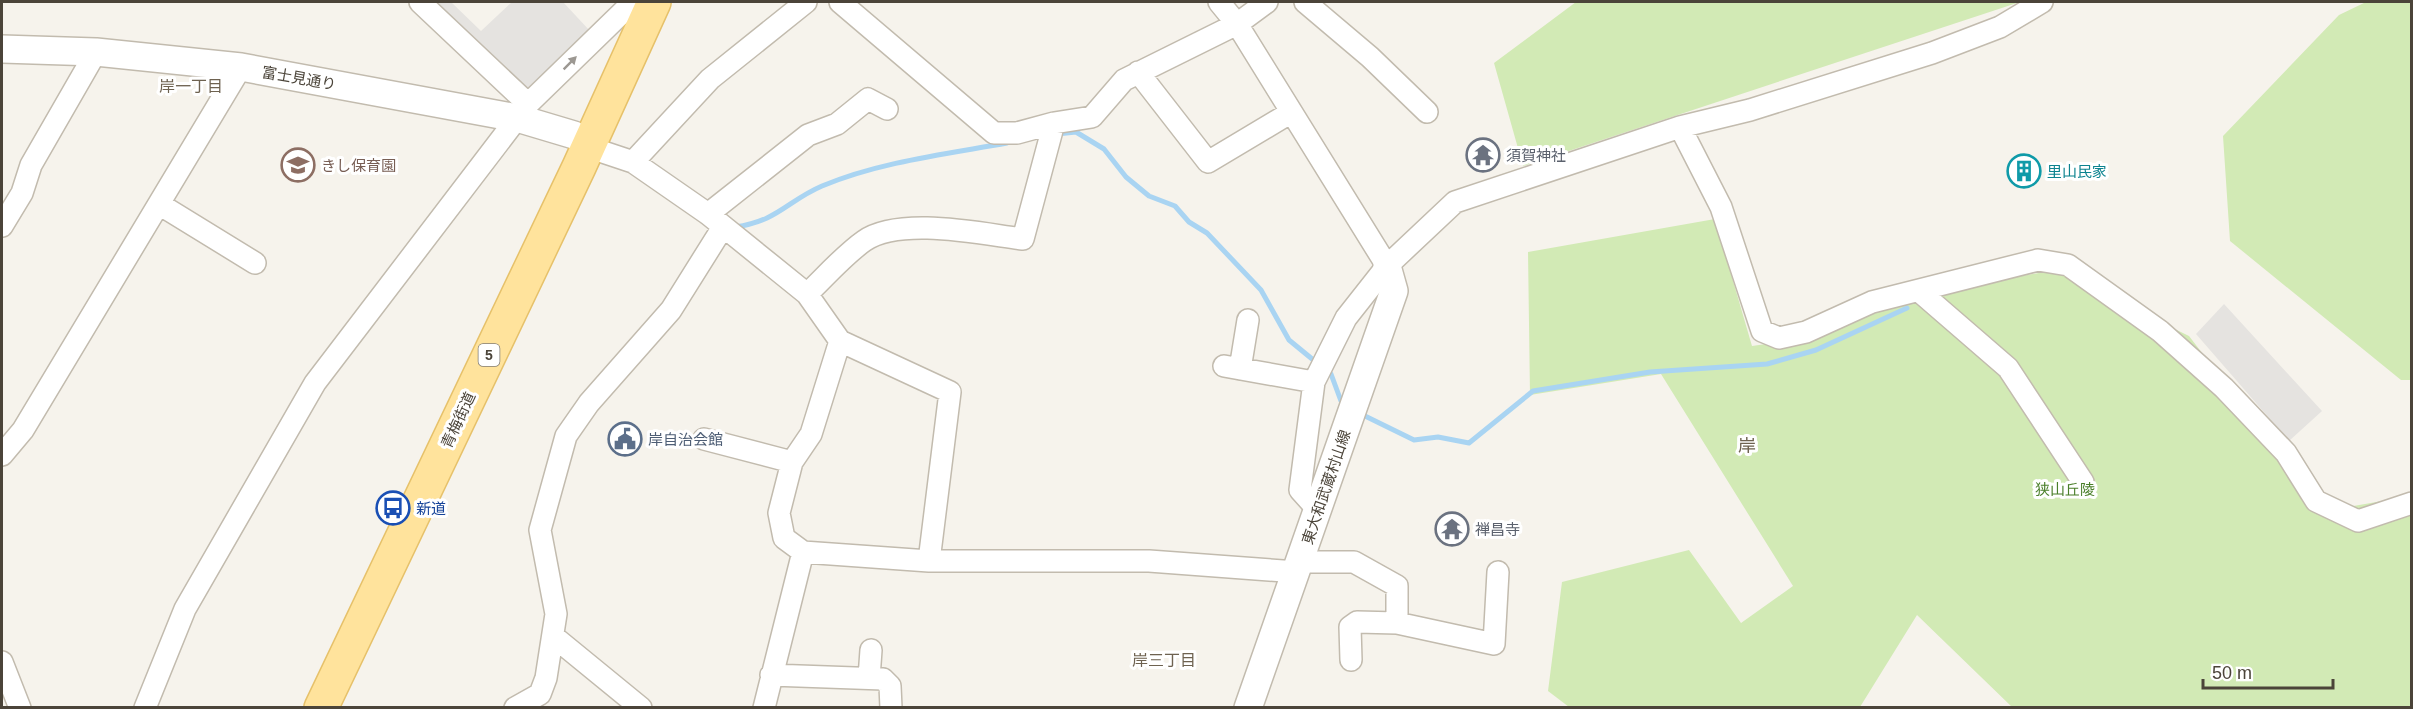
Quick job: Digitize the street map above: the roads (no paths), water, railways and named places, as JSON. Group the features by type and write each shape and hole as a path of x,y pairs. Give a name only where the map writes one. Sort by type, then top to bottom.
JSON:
{"main road":[{"name":"青梅街道","path":"321,708 590,144 647,2"}],"street":[{"path":"420,2 523,111"},
{"path":"145,708 186,609 315,384 523,111 647,2"},
{"path":"633,162 710,79 806,2"},
{"path":"840,2 994,134 1052,132 1092,117 1124,80 1237,24 1267,2"},
{"path":"1219,2 1237,24 1290,113 1387,266"},
{"path":"1305,2 1370,57 1427,112"},
{"path":"1318,510 1300,489 1319,371 1346,318 1387,266 1455,202 1680,127 1750,110 1932,53 2000,27 2042,2"},
{"name":"富士見通り","path":"2,49 96,52 241,68 523,111 590,144"},
{"path":"2,226 22,193 31,165 96,52"},
{"path":"2,455 23,430 241,68"},
{"path":"1138,72 1208,162 1290,113"},
{"path":"527,705 540,694 546,678 553,636 555,614 540,530 566,436 589,403 671,310 715,221 808,135 837,124 868,99 887,110"},
{"path":"1680,127 1721,207 1762,331 1779,338 1806,332 1872,302 2038,260 2068,265 2160,331 2224,388 2286,453 2316,501 2358,521 2412,503"},
{"path":"807,294 865,240 889,232 935,228 1023,239 1052,132"},
{"path":"590,144 603,152 633,162 715,221 807,294 840,341 950,392 929,561"},
{"path":"159,204 255,263"},
{"name":"東大和武蔵村山線","path":"1248,708 1394,291 1387,266"},
{"path":"1919,291 2008,368 2083,482"},
{"path":"1248,320 1232,367 1319,371"},
{"path":"840,341 811,434 792,462 778,513 784,538 803,552 929,561 1149,561 1299,567 1354,562 1397,586 1397,623"},
{"path":"704,439 792,462"},
{"path":"764,708 803,552"},
{"path":"1351,660 1350,627 1357,622 1397,623 1494,644 1498,572"},
{"path":"553,636 641,708"},
{"path":"869,678 871,650"},
{"path":"2,662 20,708"},
{"path":"771,675 883,679 890,686 891,708"}],"waterway":[{"path":"1057,134 1076,132 1104,149 1126,177 1149,196 1175,206 1189,222 1207,233 1261,290 1289,340 1317,363"},
{"path":"735,227 762,220 822,186 866,171 1007,143"},
{"path":"1365,416 1414,440 1438,437 1469,443 1533,391 1650,372 1767,364 1816,350 1907,308"},
{"path":"1327,370 1331,374 1341,401"}],"place":[{"name":"須賀神社","path":"1483,155"},
{"name":"きし保育園","path":"298,165"},
{"name":"里山民家","path":"2024,171"},
{"name":"岸自治会館","path":"625,439"},
{"name":"新道","path":"393,508"},
{"name":"禅昌寺","path":"1452,529"}],"district":[{"name":"岸一丁目","path":"191,86"},
{"name":"岸","path":"1747,446"},
{"name":"岸三丁目","path":"1164,660"}],"park label":[{"name":"狭山丘陵","path":"2065,489"}]}
